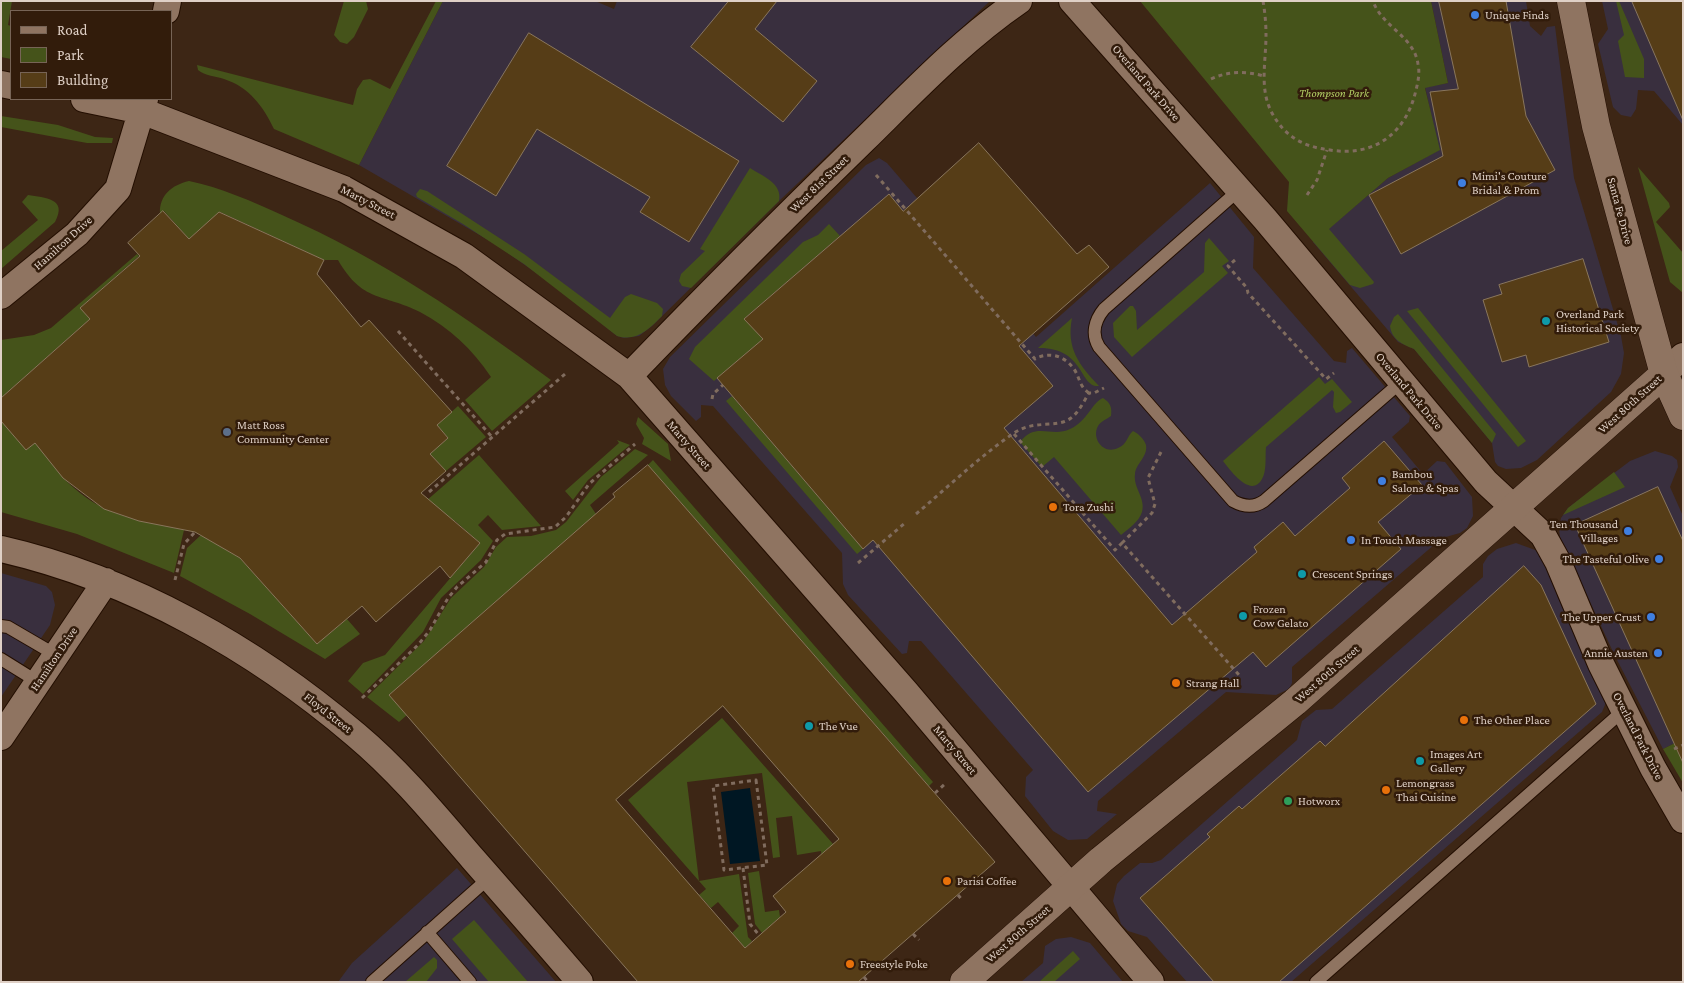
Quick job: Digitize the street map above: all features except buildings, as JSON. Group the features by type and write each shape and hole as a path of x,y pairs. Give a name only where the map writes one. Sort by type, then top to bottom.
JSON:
{"street":[{"name":"West 81st Street","path":"629,376 728,272 906,99 995,18 1019,1"},
{"name":"Overland Park Drive","path":"1072,1 1239,190 1486,482 1539,531 1549,544 1601,664 1653,768 1683,820"},
{"name":"Santa Fe Drive","path":"1571,1 1596,126 1673,365 1683,416"},
{"name":"Marty Street","path":"94,100 144,105 344,189 464,256 629,376 906,692 1151,982"},
{"name":"Hamilton Drive","path":"1,296 76,234 118,188 144,105"},
{"name":"West 80th Street","path":"964,982 1071,887 1295,702 1673,365"},
{"name":"Floyd Street","path":"1,549 106,581 214,634 289,683 357,736 394,771 490,877 580,982"},
{"name":"Hamilton Drive","path":"1,737 106,581"}],"lane":[{"path":"1239,190 1104,309 1099,315 1094,332 1099,347 1233,501 1245,506 1258,505 1264,501 1400,382"},
{"path":"1,626 8,627 56,655"},
{"path":"1,659 38,682"},
{"path":"1316,982 1624,710"},
{"path":"372,982 490,877"},
{"path":"427,932 470,982"}],"path":[{"path":"1263,1 1266,34 1264,76 1267,103 1285,131 1300,142 1327,150 1359,151 1378,143 1399,128 1409,114 1419,76 1416,55 1402,36 1380,17 1373,1"},
{"path":"1211,79 1232,73 1252,72 1264,76"},
{"path":"1307,195 1317,180 1327,150"},
{"path":"876,175 1035,359 1048,354 1064,360 1074,369 1081,386 1089,393 1094,393 1104,388"},
{"path":"1235,260 1228,266 1247,288 1248,293 1326,380 1334,373"},
{"path":"398,331 492,437"},
{"path":"429,492 565,374"},
{"path":"712,399 713,394 723,385"},
{"path":"916,514 1013,434 1025,426 1065,421 1076,413 1089,393"},
{"path":"1013,434 1115,550 1152,513 1154,504 1148,478 1161,452"},
{"path":"362,698 430,630 448,598 457,587 486,562 497,540 505,534 555,527 566,517 589,484 635,444"},
{"path":"858,563 905,524"},
{"path":"175,580 184,544 195,532"},
{"path":"1122,543 1239,675"},
{"path":"1674,749 1683,745"},
{"path":"756,780 767,864 743,868 724,870 714,786 756,780"},
{"path":"935,793 945,784"},
{"path":"743,868 750,924 760,935"},
{"path":"958,895 963,901"},
{"path":"913,934 918,940"},
{"path":"864,977 868,982"}],"shaded area":[{"path":"443,1 595,1 614,9 617,1 990,1 779,201 652,326 639,336 624,338 617,336 559,289 495,244 359,165"},
{"path":"1431,1 1526,1 1530,26 1541,36 1547,27 1555,26 1574,178 1621,336 1624,353 1621,374 1611,392 1537,460 1521,468 1506,469 1498,466 1495,462 1492,443 1414,349 1398,342 1313,242 1388,178 1439,150 1425,87 1448,83"},
{"path":"1602,1 1683,1 1683,125 1654,91 1638,90 1636,109 1631,117 1621,115 1613,107 1598,44 1608,29"},
{"path":"879,158 887,163 1036,337 1210,183 1254,237 1253,268 1334,361 1346,363 1347,351 1352,348 1410,416 1409,422 1392,437 1423,474 1437,461 1445,462 1472,497 1473,516 1467,528 1460,533 1442,538 1292,667 1292,683 1289,689 1276,695 1226,692 1098,801 1097,811 1117,814 1087,839 1068,840 1053,831 1025,796 1026,777 1033,770 921,641 909,641 907,653 902,654 848,595 843,584 842,553 713,406 701,405 701,417 696,421 671,396 665,385 663,369 670,357 866,165"},
{"path":"1655,451 1672,456 1677,460 1678,467 1670,487 1683,516 1683,739 1663,749 1614,654 1560,537 1559,529 1561,518 1568,508 1630,461"},
{"path":"1516,543 1538,551 1547,564 1558,598 1607,700 1602,712 1291,982 1187,982 1147,937 1128,931 1121,924 1113,901 1117,884 1124,876 1140,863 1152,863 1161,860 1297,740 1302,721 1316,710 1332,709 1483,577 1483,564 1488,556 1497,549"},
{"path":"1,573 46,586 52,592 55,605 50,625 1,697"},
{"path":"457,868 556,982 338,982 352,963"},
{"path":"1071,937 1090,943 1123,982 1021,982 1043,963 1045,946 1056,939"}],"green space":[{"path":"1,1 12,1 8,25 10,26 10,59 1,57"},
{"path":"344,1 366,1 368,9 354,37 347,44 340,42 334,35"},
{"path":"436,1 443,1 359,165 274,129 260,105 248,92 233,83 204,74 198,70 197,65 353,105 357,89 363,80 370,79 390,89"},
{"name":"Thompson Park","path":"1140,1 1431,1 1448,83 1425,88 1440,150 1388,178 1329,229 1374,282 1373,284 1360,288 1350,285 1287,211 1289,182"},
{"path":"1616,1 1619,1 1644,59 1644,78 1625,77 1618,41 1624,35"},
{"path":"1,116 58,125 95,137 113,138 112,143 87,143 1,127"},
{"path":"1638,167 1669,203 1670,207 1656,222 1683,253 1683,293 1670,282"},
{"path":"750,168 766,177 775,185 778,189 779,201 691,288 682,286 679,281 681,274 705,251 700,249"},
{"path":"189,181 213,187 248,200 354,250 454,311 551,380 492,431 465,400 491,377 468,348 451,332 420,312 365,290 347,274 338,260 324,260 220,212 189,239 164,211 160,214 160,207 164,196 172,188"},
{"path":"420,189 427,191 524,254 610,318 625,297 631,294 657,303 663,309 662,316 647,330 637,336 617,336 524,264 463,224 417,197 416,194"},
{"path":"28,195 53,201 59,208 58,214 55,222 1,269 1,251 38,220 22,202"},
{"path":"829,224 840,236 745,318 763,339 714,381 689,359 695,347 803,242 818,235"},
{"path":"1209,238 1229,261 1222,266 1228,273 1132,357 1114,337 1113,323 1130,306 1133,306 1136,311 1137,330 1204,272 1205,243"},
{"path":"137,254 139,256 81,307 90,319 1,398 1,340 34,335 51,328"},
{"path":"1418,308 1526,441 1518,447 1407,311"},
{"path":"1398,314 1496,434 1492,443 1414,349 1395,338 1390,326 1394,317"},
{"path":"1072,318 1071,338 1076,355 1080,363 1099,386 1093,385 1088,381 1079,367 1065,354 1053,349 1038,348"},
{"path":"1319,377 1325,384 1332,379 1352,402 1336,413 1333,407 1334,392 1332,390 1266,447 1265,472 1257,484 1252,486 1241,481 1223,461"},
{"path":"732,396 863,549 857,554 726,401"},
{"path":"1103,398 1111,408 1111,416 1102,421 1096,431 1100,444 1104,448 1113,450 1123,445 1133,431 1141,437 1146,445 1144,457 1137,467 1135,474 1143,507 1141,516 1121,535 1054,457 1042,467 1020,442 1032,432 1056,432 1076,426 1096,403"},
{"path":"458,406 486,437 446,471 430,454 448,438 437,425"},
{"path":"638,417 668,444 671,461 642,444 644,438 636,424"},
{"path":"1,421 34,440 68,483 99,506 139,520 184,530 174,573 77,534 1,512"},
{"path":"617,440 630,445 588,480 573,500 565,491 619,443"},
{"path":"635,449 648,455 590,505 596,514 407,715 399,722 367,697 424,641 451,598 484,567 496,547 507,537 531,536 556,530 566,522 601,477"},
{"path":"479,455 541,526 502,530 488,515 478,525 493,541 481,560 441,598 423,632 363,694 348,681 363,663 385,655 480,543 455,521 442,532 426,501"},
{"path":"653,460 933,782 929,786 648,465"},
{"path":"1614,472 1625,487 1563,515 1568,508"},
{"path":"201,535 240,558 317,644 347,619 360,634 325,659 250,614 180,576 187,548"},
{"path":"722,718 841,853 822,859 821,851 797,855 792,816 776,818 780,857 773,858 762,773 687,782 699,881 739,874 748,937 752,941 745,948 732,933 739,926 718,902 711,908 699,895 706,889 628,800"},
{"path":"1683,739 1683,783 1663,749"},
{"path":"759,871 765,912 779,910 780,917 762,933 755,924 748,873"},
{"path":"474,920 528,982 489,982 452,939"},
{"path":"1073,951 1080,959 1054,982 1039,982"},
{"path":"434,957 437,960 437,968 426,982 405,982"}],"water":[{"path":"750,788 760,861 730,864 721,792"}],"place":[{"name":"Unique Finds","path":"1475,15"},
{"name":"Mimi's Couture Bridal & Prom","path":"1462,183"},
{"name":"Overland Park Historical Society","path":"1546,321"},
{"name":"Matt Ross Community Center","path":"227,432"},
{"name":"Bambou Salons & Spas","path":"1382,481"},
{"name":"Tora Zushi","path":"1053,507"},
{"name":"Ten Thousand Villages","path":"1628,531"},
{"name":"In Touch Massage","path":"1351,540"},
{"name":"The Tasteful Olive","path":"1659,559"},
{"name":"Crescent Springs","path":"1302,574"},
{"name":"Frozen Cow Gelato","path":"1243,616"},
{"name":"The Upper Crust","path":"1651,617"},
{"name":"Annie Austen","path":"1658,653"},
{"name":"Strang Hall","path":"1176,683"},
{"name":"The Other Place","path":"1464,720"},
{"name":"The Vue","path":"809,726"},
{"name":"Images Art Gallery","path":"1420,761"},
{"name":"Lemongrass Thai Cuisine","path":"1386,790"},
{"name":"Hotworx","path":"1288,801"},
{"name":"Parisi Coffee","path":"947,881"},
{"name":"Freestyle Poke","path":"850,964"}]}
